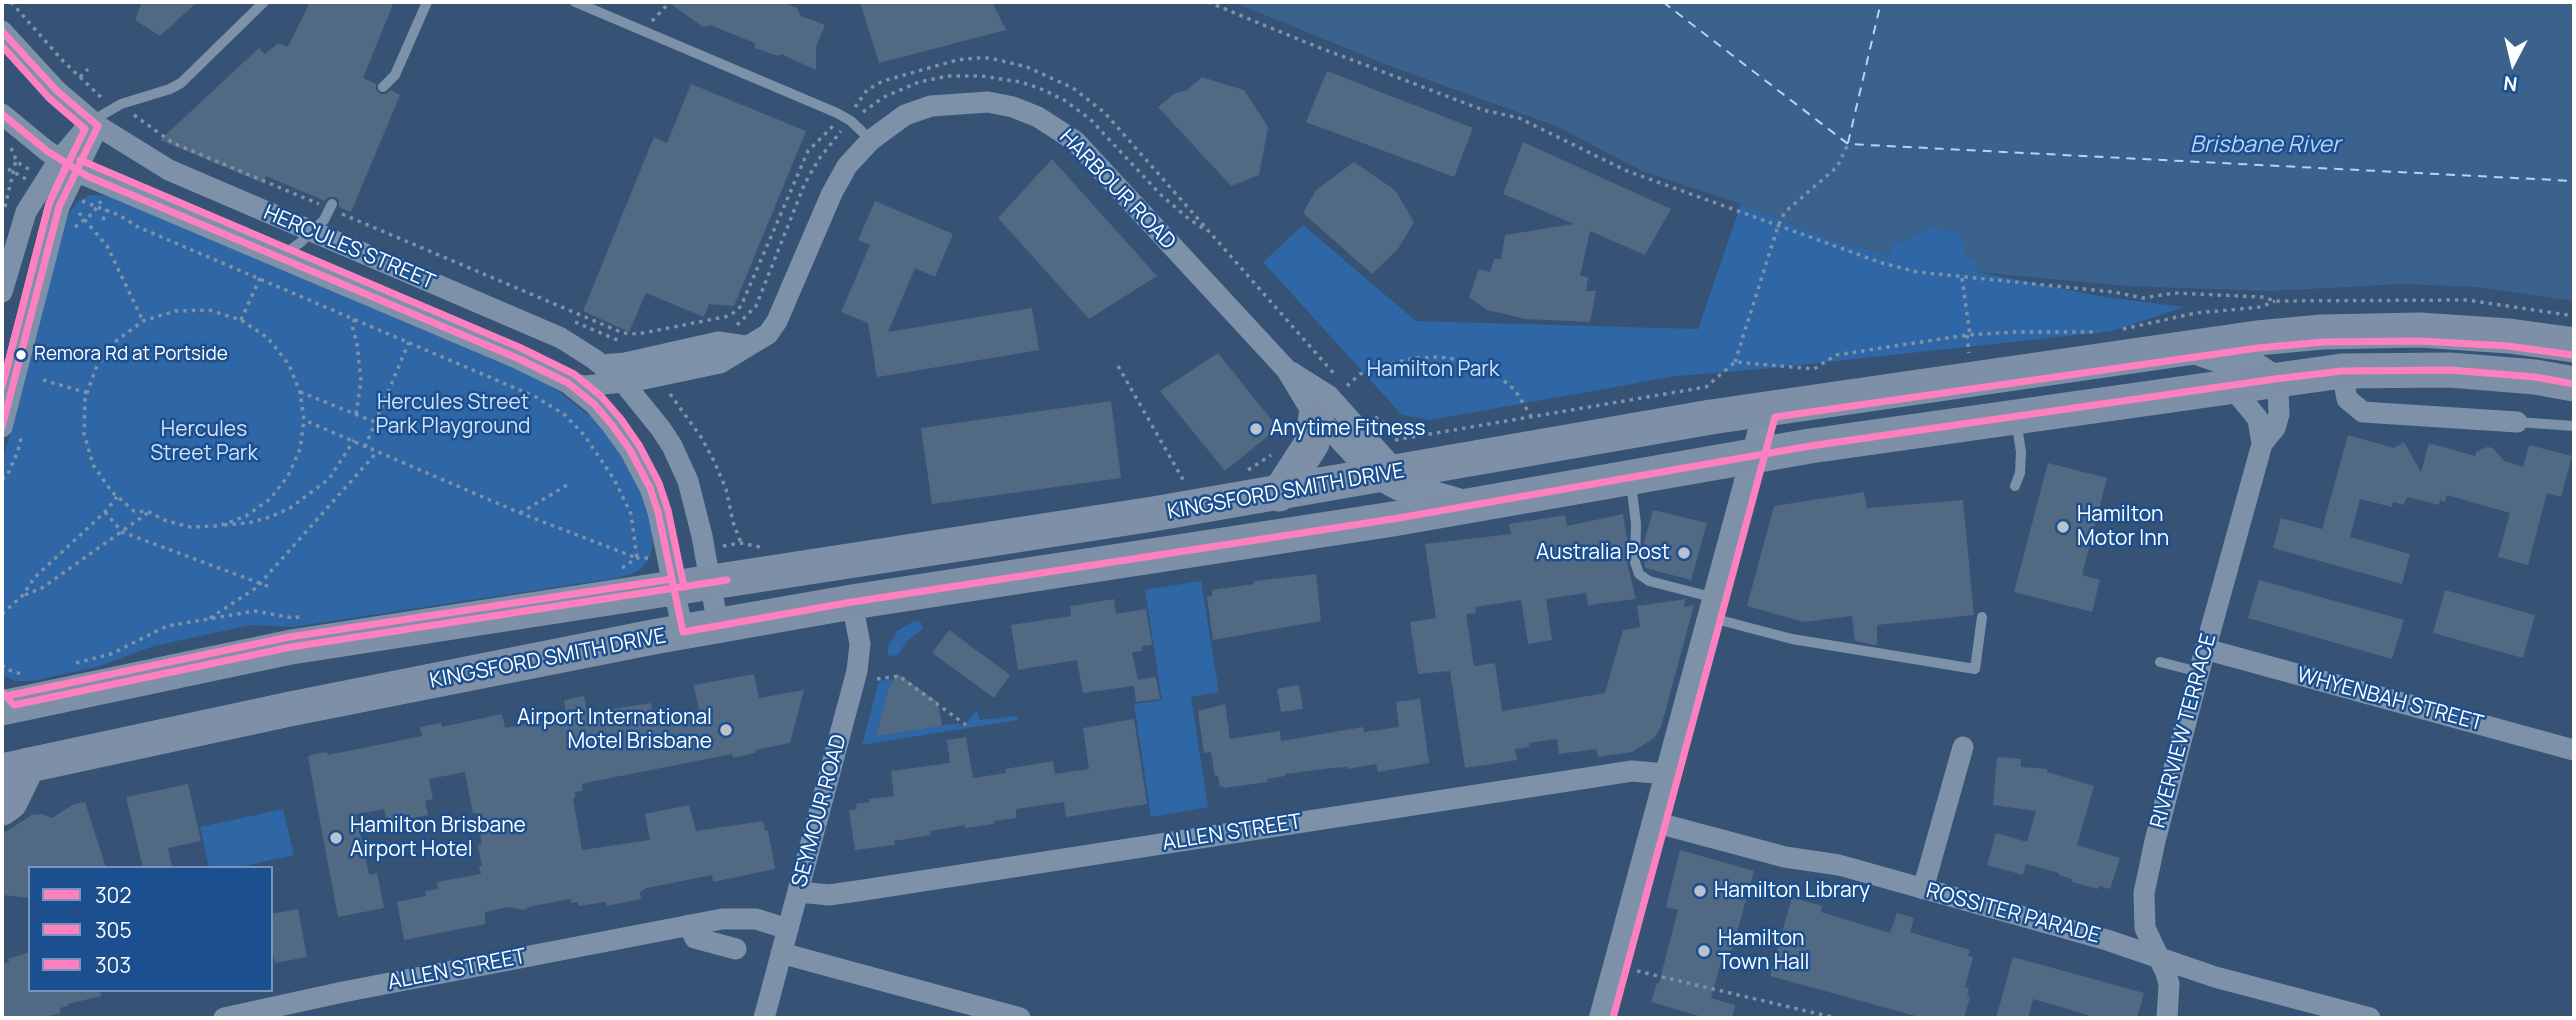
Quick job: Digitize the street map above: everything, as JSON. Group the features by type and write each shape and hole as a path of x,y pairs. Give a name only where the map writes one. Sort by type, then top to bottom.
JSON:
{"highway":[{"name":"KINGSFORD SMITH DRIVE","path":"6,702 291,647 1279,494 1389,463 2270,336 2385,330 2466,332 2574,345"},
{"name":"KINGSFORD SMITH DRIVE","path":"15,768 290,709 683,632 852,602 1476,504 1754,455 2342,371 2450,370 2535,377 2574,384"},
{"path":"1279,494 1312,443 1316,416"},
{"path":"2,808 10,803 15,768"}],"street":[{"name":"HERCULES STREET","path":"2,31 57,90 95,124 127,146 181,176 561,338 623,382 661,429 682,464 693,498 718,626"},
{"name":"HARBOUR ROAD","path":"871,140 905,115 931,106 963,102 988,102 1013,107 1051,124 1075,141 1286,369 1316,416 1389,463"},
{"name":"HERCULES STREET","path":"2,114 67,165 517,358 568,383 594,404 612,425 630,450 650,488 661,523 683,632"},
{"path":"2,292 26,212 67,165 95,124"},
{"name":"HERCULES STREET","path":"568,383 586,386 652,379 720,363 768,334 777,321 832,193 847,166 871,140"},
{"path":"2,427 67,165"},
{"path":"602,365 625,363 718,342 746,346"},
{"path":"2181,349 2221,363 2253,361 2267,369 2276,379"},
{"name":"HARBOUR ROAD","path":"1286,369 1329,396 1389,463 1398,490 1436,492 1476,504"},
{"path":"2342,371 2347,399 2363,412 2516,422"},
{"name":"RIVERVIEW TERRACE","path":"2167,1018 2169,984 2145,928 2144,892 2205,649 2262,444 2278,421 2279,397 2276,379"},
{"path":"2231,386 2258,419 2262,444"},
{"path":"1602,1018 1767,408"},
{"name":"SEYMOUR ROAD","path":"764,1018 857,671 860,644 852,602"},
{"name":"WHYENBAH STREET","path":"2205,649 2574,750"},
{"path":"1923,889 1963,747"},
{"name":"ALLEN STREET","path":"799,892 829,895 864,890 1632,771 1666,774"},
{"name":"ROSSITER PARADE","path":"1654,822 1785,857 1839,865 2099,937 2215,977 2370,1018"},
{"name":"ALLEN STREET","path":"225,1018 343,992 722,919 746,918 788,929"},
{"path":"690,925 695,938 736,949"},
{"path":"781,953 1020,1018"}],"lane":[{"path":"95,124 121,104 181,83 264,2"},
{"path":"383,87 394,75 427,2"},
{"path":"575,2 847,119 871,140"},
{"path":"281,257 324,220 331,207"},
{"path":"2015,417 2021,452 2020,473 2015,486"},
{"path":"2516,422 2574,426"},
{"path":"1630,477 1636,524 1634,555 1639,574 1712,608 1792,639 1975,669 1982,617"},
{"path":"2160,662 2199,672"}],"path":[{"path":"11,2 80,78 103,99"},
{"path":"643,31 670,2"},
{"path":"1208,2 1471,106 1519,118 1627,171 1882,263 1917,272 2113,292 2143,298 2174,293 2262,297 2275,301 2261,307 2196,313 2116,330"},
{"path":"729,328 738,324 756,306 805,183 867,90 883,81 957,60 976,58 1018,65 1073,88 1105,113 1337,377"},
{"path":"80,78 88,69"},
{"path":"132,113 173,143 331,207 623,333 638,334 729,316 736,311 741,306 808,151 847,119 884,97 919,82 948,76 1020,82 1064,100 1090,119 1161,195 1209,232"},
{"path":"3,139 12,149 16,160 5,208"},
{"path":"1375,416 1410,436 1706,387 1735,362 1778,226 1785,212 1837,167 1848,144"},
{"path":"16,160 33,172"},
{"path":"8,169 30,182"},
{"path":"82,201 536,397 565,415 584,435 614,479 631,513 637,558 520,513 304,420"},
{"path":"103,220 110,205"},
{"path":"73,208 107,246 144,321"},
{"path":"241,320 260,278"},
{"path":"1962,278 1969,353"},
{"path":"219,526 246,516 270,499 288,476 300,449 304,420 300,391 289,365 268,338 241,320 209,310 175,311 144,321 116,341 96,368 88,393 85,433 93,465 117,497 134,511 149,512 164,520 190,527 219,526 248,523 270,517 290,508 329,479 354,440"},
{"path":"564,317 622,342 629,342"},
{"path":"355,319 352,325 358,344 361,381 356,414"},
{"path":"1735,362 1814,369 1836,355 1968,335 2105,332"},
{"path":"366,447 409,342"},
{"path":"1346,387 1360,374 1415,358 1440,357 1473,362 1493,372 1515,390 1531,416"},
{"path":"1118,366 1185,483"},
{"path":"43,380 88,393"},
{"path":"300,391 375,422"},
{"path":"1389,463 1410,436"},
{"path":"209,619 256,588 377,452"},
{"path":"520,513 569,484"},
{"path":"23,596 34,578 105,512 117,497"},
{"path":"105,512 122,532 270,587"},
{"path":"2,614 23,596 42,588 149,512"},
{"path":"877,680 899,677 966,725"},
{"path":"1637,971 1836,1018"}],"green space":[{"name":"Hercules Street Park","path":"90,195 118,199 522,371 556,389 595,420 623,456 649,514 653,544 650,557 641,569 617,578 293,627 251,625 154,646 97,667 32,681 15,681 2,675 3,459 68,215 77,202"},
{"name":"Hamilton Park","path":"1741,204 1836,241 1889,255 1894,241 1903,242 1932,227 1962,234 1966,258 1977,260 1977,272 2105,297 2184,307 2113,331 1677,376 1430,420 1402,415 1263,262 1303,225 1416,321 1698,329"},
{"path":"1201,581 1219,692 1191,697 1208,807 1151,817 1134,704 1162,700 1145,590"},
{"path":"914,621 921,622 923,629 906,642 898,655 888,656 888,647 897,631"},
{"path":"895,679 889,686 876,736 958,723 964,727 977,710 980,720 1017,716 1018,720 862,745 879,681"},
{"path":"283,809 294,855 245,866 209,866 200,827"}],"water":[{"name":"Brisbane River","path":"1233,2 2574,2 2574,301 2477,287 2404,284 2269,291 2126,286 1977,272 1977,260 1966,258 1962,234 1932,227 1903,242 1894,241 1890,255 1836,241 1741,204 1642,171 1556,126 1390,66"}],"building":[{"path":"142,2 197,2 160,36 135,20"},
{"path":"310,2 394,2 363,78 376,84 376,90 380,94 391,90 400,95 351,212 339,207 339,200 335,197 328,197 325,201 266,176 263,183 160,140 259,48 265,54 278,43 288,47"},
{"path":"668,2 782,2 797,8 801,16 825,25 816,47 816,70 781,54 778,56 755,48 755,43 710,25 703,27"},
{"path":"860,2 992,2 1006,30 879,63"},
{"path":"1327,71 1473,128 1454,177 1306,122"},
{"path":"1202,77 1244,90 1268,127 1259,175 1231,186 1158,107 1174,94 1187,90"},
{"path":"691,84 806,131 734,306 709,304 704,317 646,293 629,332 583,311 654,137 667,143"},
{"path":"1523,142 1671,209 1645,255 1590,231 1580,276 1588,277 1586,291 1596,291 1590,322 1526,319 1487,310 1469,297 1479,269 1490,272 1494,259 1501,259 1505,235 1574,224 1503,194"},
{"path":"1052,159 1157,276 1089,319 998,218"},
{"path":"1354,162 1395,190 1414,222 1398,249 1372,274 1303,213 1316,190"},
{"path":"875,201 953,234 935,277 915,268 888,332 1032,308 1039,350 877,377 868,323 841,312 870,245 858,240"},
{"path":"1218,353 1278,428 1225,471 1160,391"},
{"path":"1111,401 1121,478 932,504 921,428"},
{"path":"2348,435 2394,448 2404,442 2421,472 2429,443 2475,456 2476,452 2487,447 2493,448 2504,461 2523,467 2529,445 2572,456 2561,497 2547,493 2528,565 2498,557 2510,513 2447,495 2445,502 2440,500 2439,505 2407,497 2404,505 2393,502 2392,507 2360,499 2350,537 2410,554 2402,584 2273,548 2281,518 2322,529"},
{"name":"Hamilton Motor Inn","path":"2048,463 2107,478 2082,575 2100,580 2092,612 2014,592"},
{"path":"1864,492 1867,508 1963,500 1974,615 1877,625 1875,645 1855,641 1852,616 1804,622 1747,606 1774,506"},
{"path":"1653,510 1707,523 1691,580 1645,568 1643,546"},
{"path":"1623,514 1628,545 1627,562 1636,599 1588,605 1586,593 1546,599 1552,640 1528,644 1521,600 1475,607 1476,613 1466,614 1474,666 1495,663 1502,711 1605,693 1623,630 1640,627 1637,606 1686,599 1684,607 1694,605 1661,727 1654,738 1632,752 1598,757 1596,749 1559,754 1557,739 1529,743 1530,747 1515,749 1517,760 1465,768 1450,671 1418,674 1410,622 1436,618 1425,544 1511,534 1509,524 1565,515 1567,526"},
{"path":"1316,574 1321,621 1213,640 1207,597 1212,596 1212,590 1254,584 1254,581"},
{"path":"2259,580 2404,620 2392,659 2248,618"},
{"path":"2445,590 2535,615 2523,658 2433,633"},
{"path":"1114,599 1116,614 1146,609 1152,645 1142,646 1142,651 1132,652 1138,680 1156,677 1160,699 1136,702 1134,686 1083,693 1077,660 1018,670 1011,625 1071,616 1070,606"},
{"path":"949,630 1010,675 994,698 932,653"},
{"path":"754,674 759,698 804,690 790,743 755,750 755,753 733,758 732,754 585,783 582,784 583,791 575,792 573,799 582,850 650,840 645,814 689,805 696,831 763,821 765,831 768,831 775,869 713,882 712,875 647,888 640,892 641,899 607,906 606,902 578,906 578,902 571,903 571,899 524,910 508,907 485,912 485,924 404,940 397,902 426,896 425,891 438,889 437,882 481,874 478,845 482,844 465,772 429,779 433,799 425,801 428,815 387,823 384,809 356,814 369,875 377,873 384,908 338,917 308,757 311,755 327,752 328,755 422,736 420,727 441,723 442,727 502,714 505,728 567,717 564,700 584,696 587,713 651,703 654,719 699,711 694,685"},
{"path":"898,674 938,702 942,726 876,736 889,686"},
{"path":"1299,685 1303,709 1281,712 1277,689"},
{"path":"1420,699 1429,763 1378,772 1376,764 1348,769 1332,768 1285,774 1267,779 1268,782 1224,788 1220,787 1218,776 1215,776 1211,752 1204,753 1198,711 1225,704 1230,739 1280,731 1281,741 1363,727 1364,732 1399,727 1396,702"},
{"path":"1134,719 1147,804 1066,817 1064,802 1016,809 1016,818 994,821 994,824 965,828 965,825 930,831 931,835 894,841 895,845 855,850 849,810 857,809 856,804 870,802 869,799 894,796 891,771 950,763 947,740 966,737 973,778 1006,773 1005,769 1053,761 1055,774 1089,769 1083,728"},
{"path":"1997,757 2021,759 2021,767 2047,769 2047,772 2094,786 2077,845 2120,858 2110,889 2099,886 2098,889 2072,882 2072,879 2059,873 2026,864 2023,875 1987,865 1996,833 2027,842 2036,811 1993,805"},
{"path":"188,784 201,841 168,848 172,866 143,866 126,797"},
{"path":"85,802 105,866 28,866 28,898 2,895 2,834 32,815 42,814 52,818 74,804"},
{"path":"1680,850 1754,871 1733,947 1728,960 1722,958 1711,998 1735,1005 1732,1018 1706,1018 1651,1002 1659,983 1678,910 1666,907"},
{"path":"1792,897 1822,906 1821,912 1890,933 1897,913 1914,918 1910,932 1970,950 1968,956 1973,957 1965,987 1969,988 1967,996 1970,997 1964,1018 1923,1018 1770,976"},
{"path":"298,909 307,957 275,963 273,914"},
{"path":"28,953 28,992 100,992 101,996 68,1004 60,1008 61,1013 41,1018 2,1018 2,965 9,962 8,959"},
{"path":"2013,957 2144,993 2137,1018 2087,1018 2088,1015 2033,999 2028,1018 1996,1018"}],"ferry route":[{"path":"1663,2 1848,144 2574,181"},
{"path":"1848,143 1881,2"}],"transit line":[{"name":"302","path":"2,31 57,91 98,126 59,207 2,427"},
{"name":"305","path":"2,46 49,98 85,129 49,203 2,386"},
{"name":"302","path":"2,114 47,151 87,176 517,358 568,383 594,404 612,425 630,450 650,488 658,512 683,632 852,602 1393,519 1810,446 2275,379 2342,371 2450,370 2535,377 2574,384"},
{"name":"303","path":"80,160 521,348 574,374 601,396 621,419 639,445 659,483 668,510 684,587"},
{"name":"303","path":"2,386 49,204 66,166"},
{"name":"305","path":"1613,1018 1775,417 2258,348 2323,342 2420,341 2508,346 2573,355"},
{"name":"303","path":"2,697 289,637 672,579"},
{"name":"302","path":"2,692 14,705 291,647 727,580"}],"place":[{"name":"Remora Rd at Portside","path":"21,355"},
{"name":"Anytime Fitness","path":"1256,429"},
{"name":"Hamilton Motor Inn","path":"2063,527"},
{"name":"Australia Post","path":"1684,553"},
{"name":"Airport International Motel Brisbane","path":"726,730"},
{"name":"Hamilton Brisbane Airport Hotel","path":"336,838"},
{"name":"Hamilton Library","path":"1700,891"},
{"name":"Hamilton Town Hall","path":"1704,951"}],"park label":[{"name":"Hercules Street Park Playground","path":"453,415"}]}
